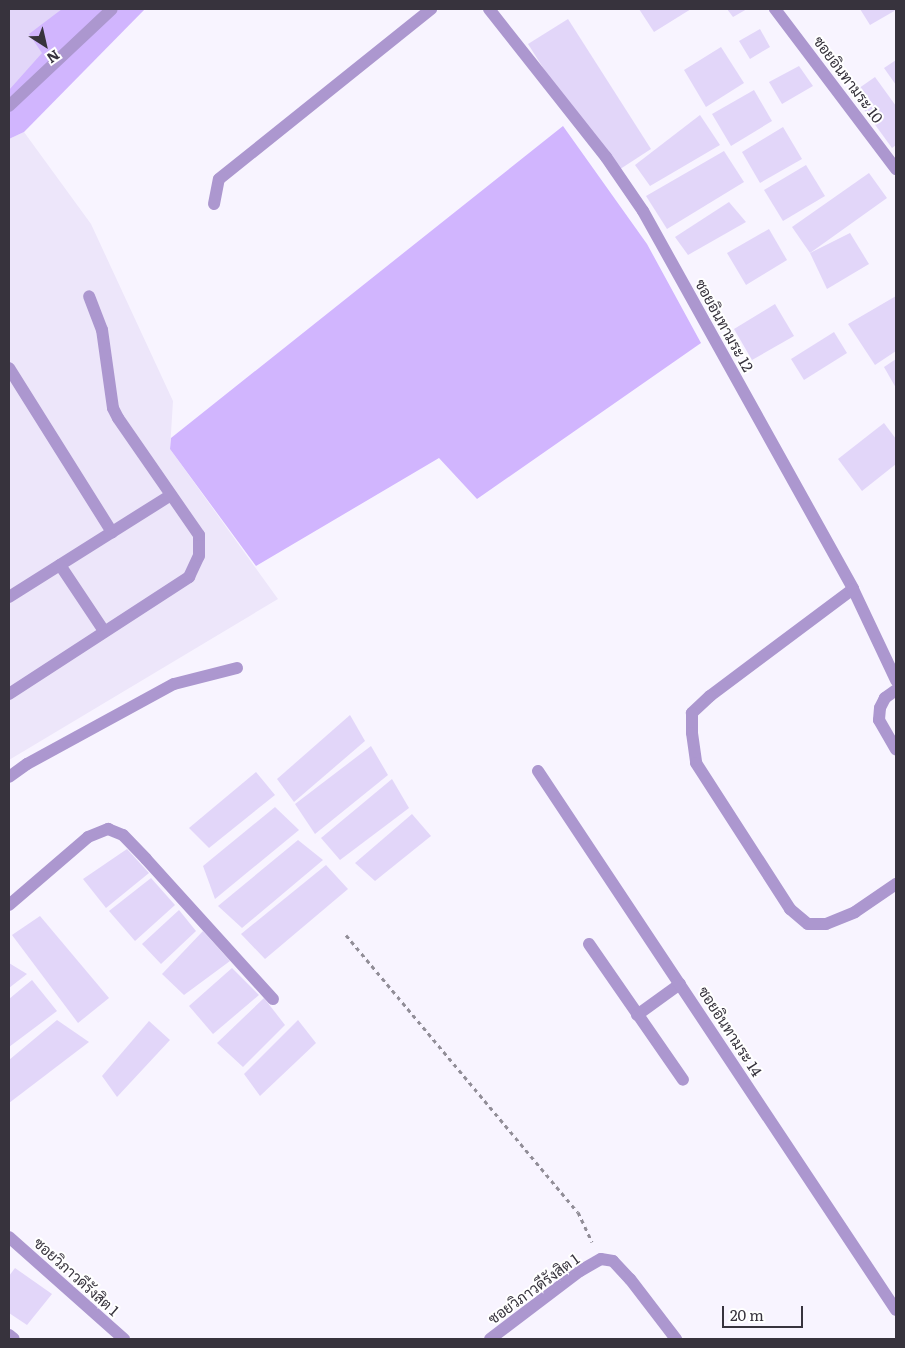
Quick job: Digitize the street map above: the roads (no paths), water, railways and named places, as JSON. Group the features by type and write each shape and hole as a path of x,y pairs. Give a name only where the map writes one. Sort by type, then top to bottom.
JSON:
{"street":[{"path":"9,106 112,9"},
{"path":"214,204 219,179 431,9"},
{"name":"ซอยอินทามระ 12","path":"489,9 606,157 643,211 853,589 896,680"},
{"name":"ซอยอินทามระ 10","path":"775,9 894,161"},
{"path":"9,694 189,577 199,556 199,534 118,418 113,408 102,330 88,296"},
{"path":"9,368 112,532"},
{"path":"9,597 171,495"},
{"path":"60,565 104,631"},
{"path":"853,589 710,696 692,713 692,733 696,763 790,909 808,924 826,924 855,912 896,884"},
{"path":"9,777 26,764 174,684 237,668"},
{"path":"896,690 885,698 880,708 879,720 896,749"},
{"name":"ซอยอินทามระ 14","path":"538,771 896,1310"},
{"path":"9,905 88,837 108,829 123,835 274,999"},
{"path":"589,944 683,1080"},
{"path":"637,1015 680,984"},
{"name":"ซอยวิภาวดีรังสิต 1","path":"9,1237 124,1339"},
{"name":"ซอยวิภาวดีรังสิต 1","path":"490,1339 580,1271 601,1259 613,1261 630,1278 676,1339"},
{"path":"9,1335 14,1339"}]}
